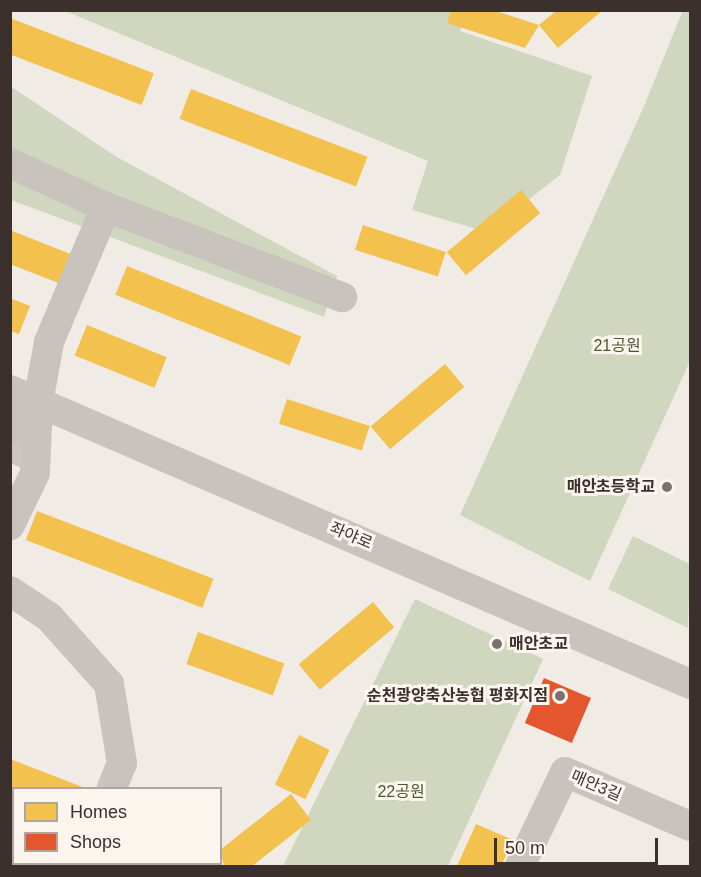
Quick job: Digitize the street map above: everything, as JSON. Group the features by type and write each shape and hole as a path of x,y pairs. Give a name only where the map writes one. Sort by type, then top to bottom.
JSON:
{"street":[{"path":"10,163 106,207 342,297"},
{"path":"10,525 35,473 38,403 49,342 106,207"},
{"name":"좌야로","path":"10,390 690,684"},
{"path":"10,429 38,403"},
{"path":"10,591 50,616 110,684 122,763 113,787"},
{"name":"매안3길","path":"520,867 565,772 690,826"}],"green space":[{"name":"21공원","path":"683,10 690,11 690,361 590,581 460,515 644,106"},
{"path":"65,11 468,11 460,31 592,76 560,175 487,232 412,210 428,161"},
{"path":"10,86 115,156 337,276 324,317 11,200"},
{"path":"633,536 690,564 688,628 608,589"},
{"name":"22공원","path":"415,599 543,659 448,866 283,866"}],"building: Homes":[{"path":"451,10 493,10 539,25 525,48 447,23"},
{"path":"557,10 603,10 558,48 539,25"},
{"path":"10,18 154,73 142,105 10,54"},
{"path":"191,89 367,157 356,187 180,119"},
{"path":"521,190 540,213 466,275 447,252"},
{"path":"363,225 446,252 438,277 355,250"},
{"path":"10,230 73,255 61,284 10,264"},
{"path":"127,266 301,336 290,365 115,295"},
{"path":"10,298 30,306 19,334 10,331"},
{"path":"87,325 167,357 154,388 75,356"},
{"path":"445,364 464,387 390,449 371,426"},
{"path":"287,399 370,426 362,451 279,424"},
{"path":"37,511 213,579 202,608 26,540"},
{"path":"373,602 394,627 320,690 299,664"},
{"path":"198,632 284,663 273,695 186,664"},
{"path":"299,735 330,750 305,799 275,784"},
{"path":"10,759 82,787 12,787 12,794 10,793"},
{"path":"291,794 311,820 252,866 224,866 222,848"},
{"path":"476,824 513,840 501,866 457,866"}],"building: Shops":[{"path":"544,678 591,698 572,743 525,723"}],"tunnel":[{"path":"10,463 38,403"}],"place":[{"name":"매안초등학교","path":"667,487"},
{"name":"매안초교","path":"497,644"},
{"name":"순천광양축산농협 평화지점","path":"560,696"}]}
